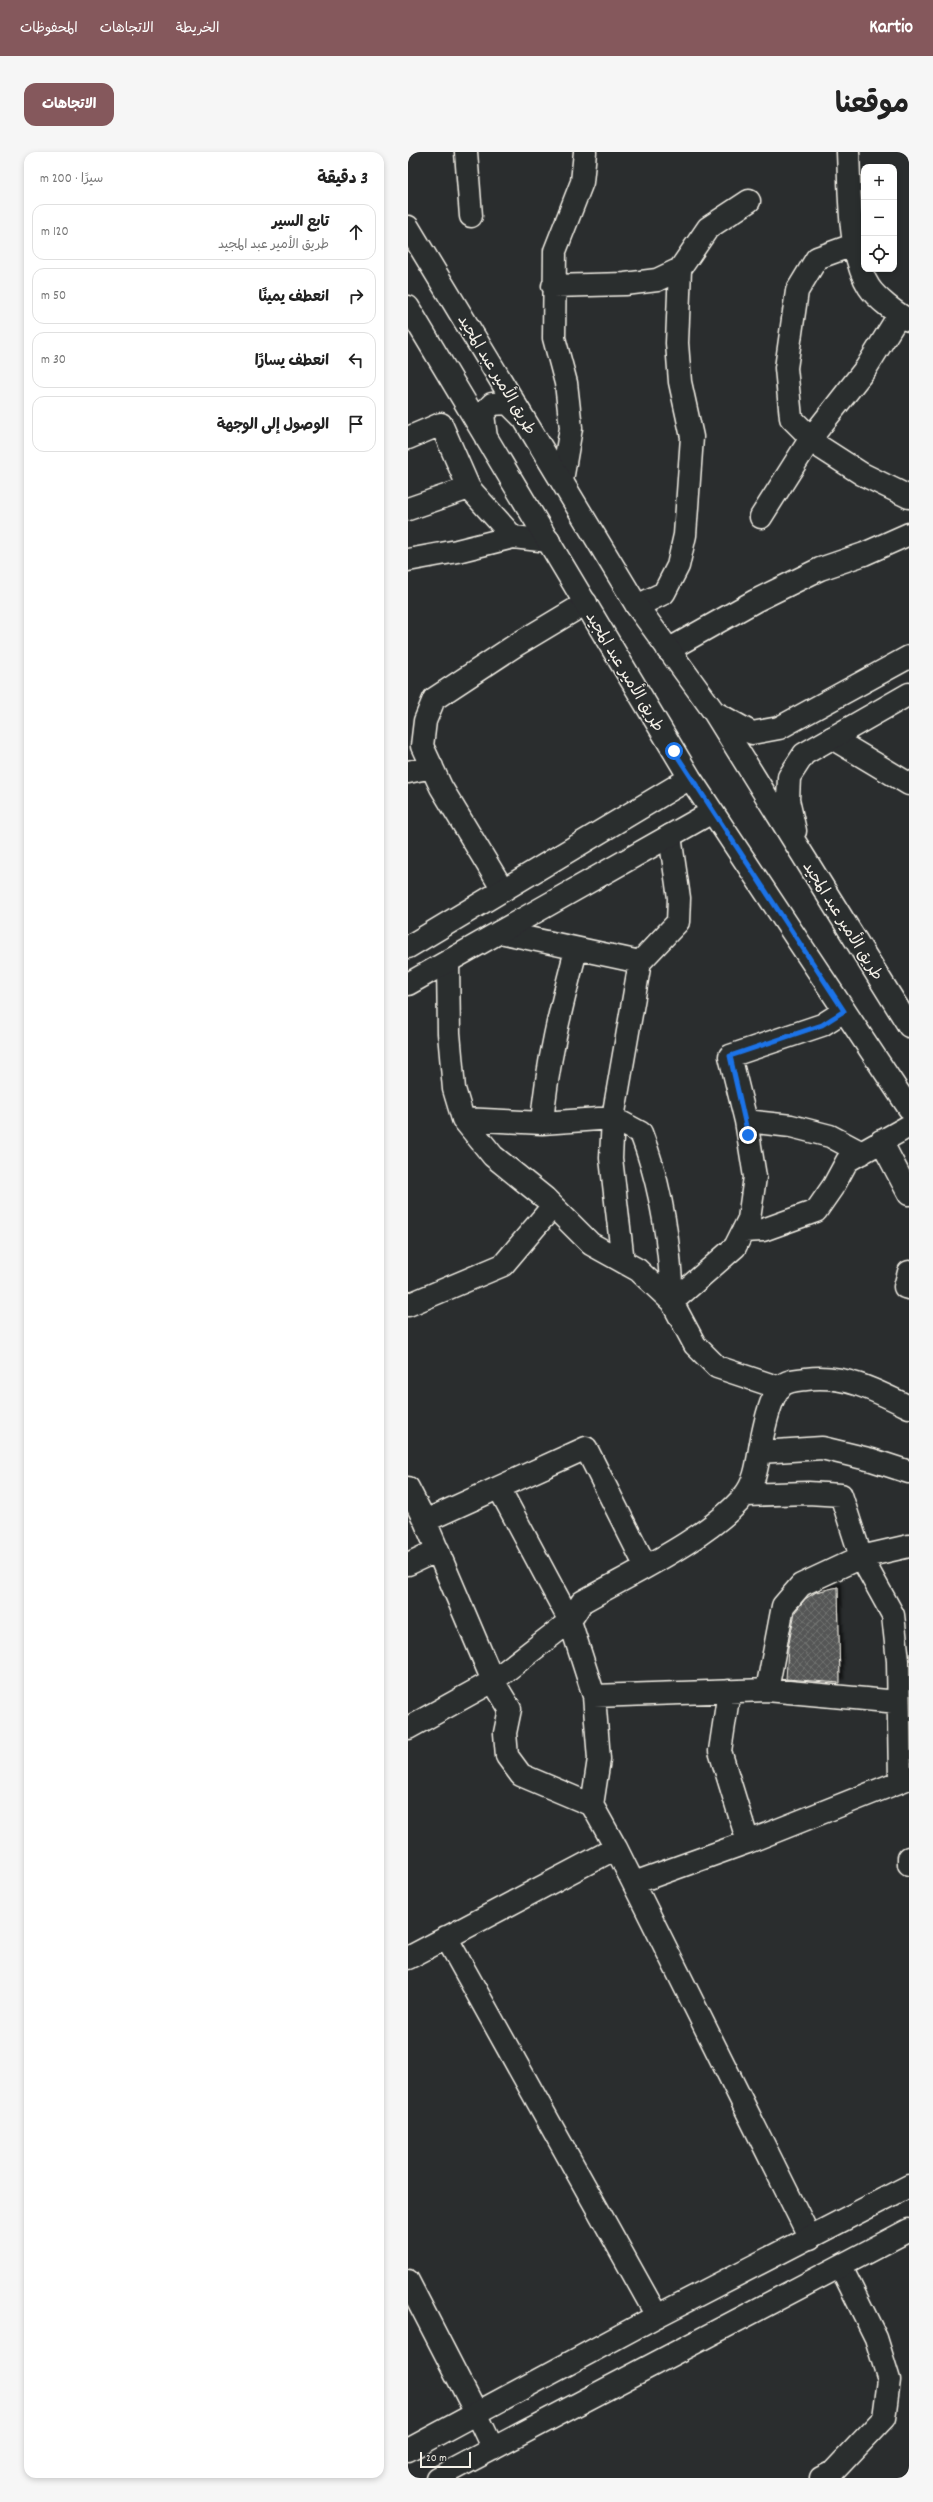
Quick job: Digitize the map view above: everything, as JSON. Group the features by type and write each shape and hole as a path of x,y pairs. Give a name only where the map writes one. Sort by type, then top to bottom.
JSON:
{"street":[{"path":"466,152 471,216"},
{"path":"562,480 571,428 566,383 554,338 553,286 555,251 582,182 585,152"},
{"path":"761,517 781,482 811,438 904,318 869,288 853,245 848,152"},
{"path":"553,286 624,284 657,280 680,269 708,228 749,201"},
{"name":"طريق الأمير عبد المجيد","path":"408,227 637,606 714,712 909,1026"},
{"path":"853,245 817,258 797,291 786,368 791,418 820,447 862,474 909,497"},
{"path":"637,606 664,593 678,566 685,535 692,437 680,382 677,343 680,269"},
{"name":"طريق الأمير عبد المجيد","path":"408,307 690,778 909,1108"},
{"path":"487,441 483,414 492,404 508,403 527,422"},
{"path":"408,438 442,424 469,488 513,537"},
{"path":"408,509 469,488"},
{"path":"668,650 755,601 820,568 864,554 909,534"},
{"path":"408,560 458,551 513,537 549,541"},
{"path":"503,890 442,787 422,746 425,721 434,699 516,645 586,604"},
{"path":"714,712 752,733 779,728 909,657"},
{"path":"798,846 788,800 789,777 804,754 909,694"},
{"path":"832,738 909,784"},
{"path":"408,772 432,766"},
{"path":"408,947 690,778"},
{"path":"408,984 712,812"},
{"path":"624,1262 611,1158 613,1118 640,962 678,922 679,898 670,836"},
{"path":"500,932 576,950 640,962"},
{"path":"542,1123 546,1078 555,1032 576,950"},
{"path":"448,962 449,1033 454,1089 463,1119 493,1156 553,1206 591,1244 638,1270 672,1302 695,1345 717,1367 780,1388"},
{"path":"672,1302 735,1247 750,1219 755,1177 746,1121 730,1056 822,1025 844,1011"},
{"path":"463,1119 542,1123 613,1118 640,1133 654,1169 670,1251 672,1302"},
{"path":"746,1121 790,1126 830,1136 862,1153"},
{"path":"743,1231 763,1230 816,1211 834,1185 847,1161 909,1126"},
{"path":"881,1141 909,1194"},
{"path":"408,1305 503,1265 553,1206"},
{"path":"909,1272 905,1288 909,1288"},
{"path":"408,1728 493,1682 570,1621 582,1602 719,1521 745,1495 758,1465 772,1403 780,1388 792,1380 824,1377 864,1384 909,1407"},
{"path":"425,1521 586,1448 645,1565"},
{"path":"760,1452 822,1448 872,1460 909,1472"},
{"path":"408,1488 438,1550 493,1682 510,1709 506,1733 507,1756 521,1775 592,1805"},
{"path":"498,1488 570,1621 594,1696 599,1759 592,1805 634,1883 810,2238"},
{"path":"634,1883 748,1842 904,1780 898,1702 898,1661 892,1616 861,1557 841,1495 808,1493 745,1495"},
{"path":"766,1690 783,1606 801,1585 861,1557 909,1546"},
{"path":"408,1564 438,1550"},
{"path":"594,1696 766,1690 898,1702"},
{"path":"729,1691 720,1751 748,1842"},
{"path":"408,1958 616,1848"},
{"path":"909,1858 909,1864"},
{"path":"446,1937 657,2316"},
{"path":"408,2450 657,2316 909,2186"},
{"path":"437,2478 909,2230"},
{"path":"830,2476 884,2418 889,2380 876,2338 841,2267"},
{"path":"408,2281 493,2449"}],"building":[{"path":"838,1587 840,1683 786,1679 788,1648 795,1612 805,1599 816,1592"}],"route":[{"path":"674,751 712,812 844,1011 822,1025 730,1056 748,1135"}]}
